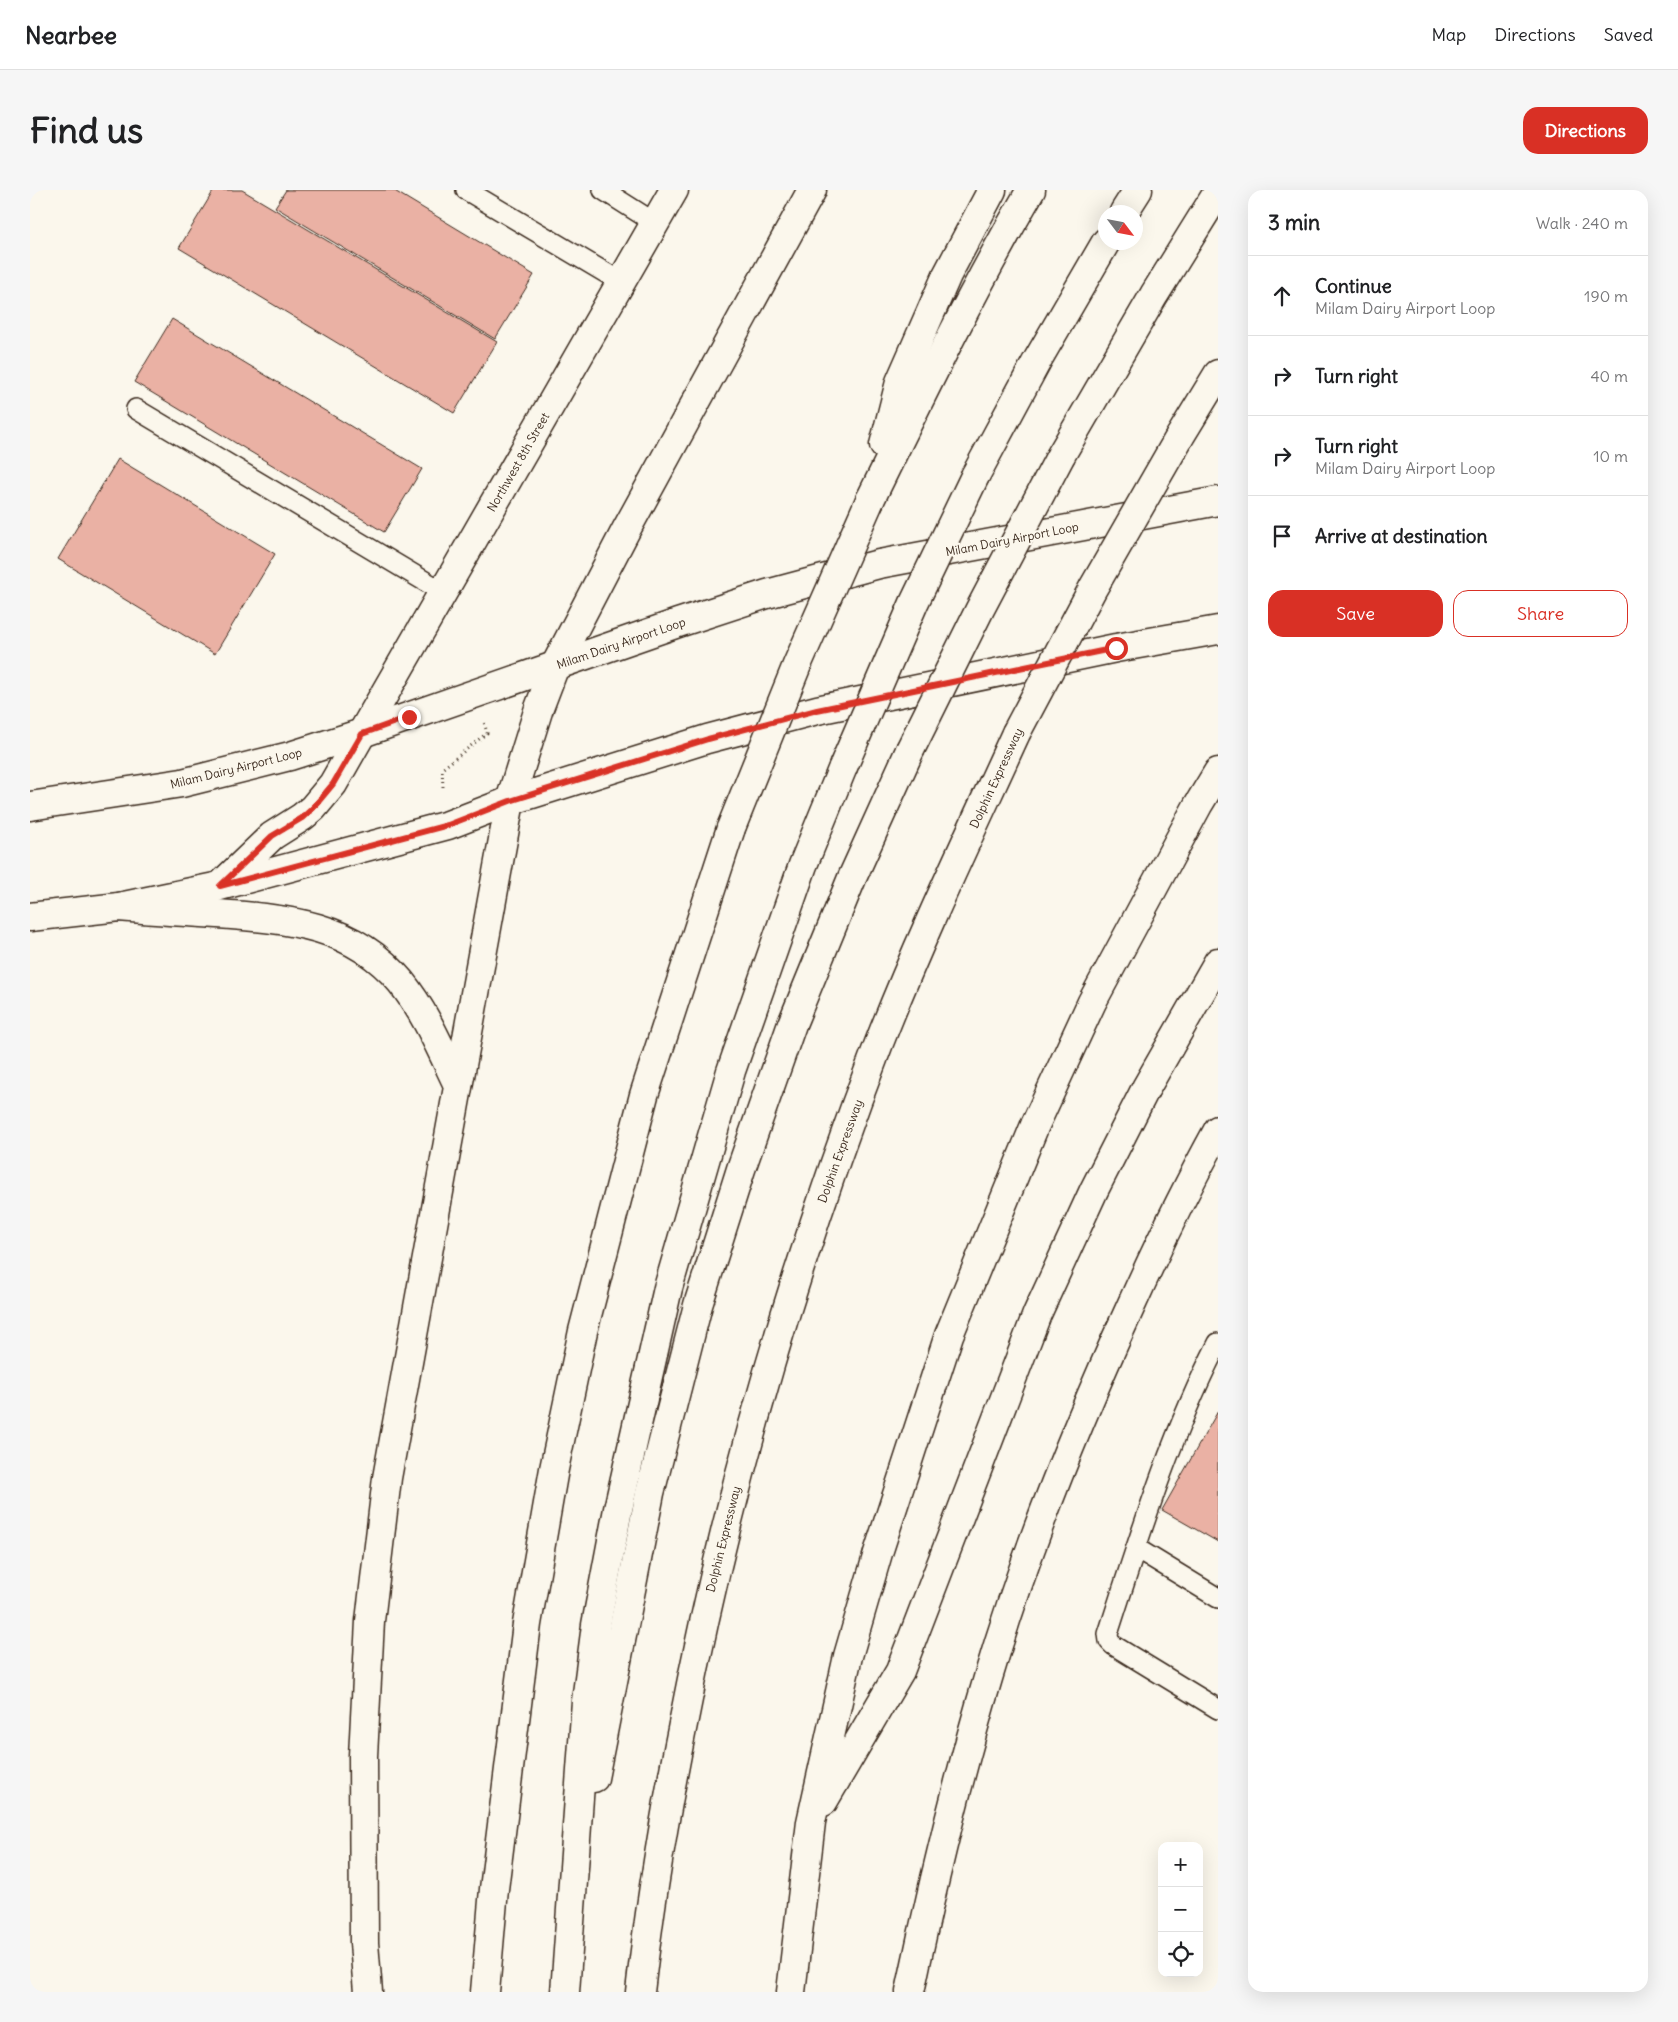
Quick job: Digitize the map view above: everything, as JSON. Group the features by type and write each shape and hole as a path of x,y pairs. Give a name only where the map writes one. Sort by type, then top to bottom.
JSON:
{"main road":[{"name":"Northwest 8th Street","path":"220,886 272,836 302,818 333,784 674,190"},
{"path":"368,1992 364,1934 363,1756 370,1621 387,1478 510,801 523,755 555,666 626,530 812,190"},
{"path":"870,500 900,382 947,275 992,190"},
{"path":"485,1992 494,1889 527,1624 554,1469 581,1340 644,1095 731,828 797,665 870,500 942,354 1002,240 1031,190"},
{"path":"1128,205 1138,190"},
{"path":"573,1877 609,1709 627,1603 650,1493 698,1305 741,1169 792,1024 852,878 910,750 980,609 1061,455 1154,295 1218,192"},
{"path":"565,1992 586,1701 596,1625 618,1509 668,1288 732,1071 804,865 843,767 914,603 975,476 1038,359 1101,250"},
{"name":"Dolphin Expressway","path":"640,1992 661,1837 713,1575 770,1360 802,1256 880,1041 927,928 1016,733 1093,588 1218,374"},
{"name":"Milam Dairy Airport Loop","path":"30,806 182,783 290,756 362,734 767,594 879,564 1218,501"},
{"path":"30,917 119,908 220,886 448,825 510,801 708,739 817,710 1116,648 1218,630"},
{"path":"791,1992 811,1822 848,1656 878,1553 949,1335 1035,1125 1092,1002 1198,805 1218,772"},
{"path":"119,908 274,918 309,925 345,938 378,959 401,983 427,1020 458,1085"},
{"path":"811,1822 900,1671 1037,1314 1094,1190 1146,1088 1218,962"},
{"path":"910,1992 929,1899 957,1787 988,1677 1024,1565 1066,1456 1112,1348 1160,1242 1218,1130"}],"lane":[{"path":"466,190 621,282"},
{"path":"603,190 655,223"},
{"path":"136,409 443,592"},
{"path":"1218,1343 1196,1387 1165,1461 1108,1634 1109,1641 1113,1645 1218,1709"},
{"path":"1136,1548 1218,1598"}],"path":[{"path":"443,787 442,769 487,732 483,719"}],"building":[{"path":"214,190 242,190 497,342 454,413 179,248"},
{"path":"286,190 393,190 534,275 495,339 275,207"},
{"path":"172,319 422,469 384,532 134,382"},
{"path":"118,459 275,554 215,654 58,559"},
{"path":"1218,1411 1218,1542 1162,1510"}],"route":[{"path":"409,717 362,734 333,784 313,808 302,818 272,836 220,886 448,825 510,801 708,739 817,710 1116,648"}]}
